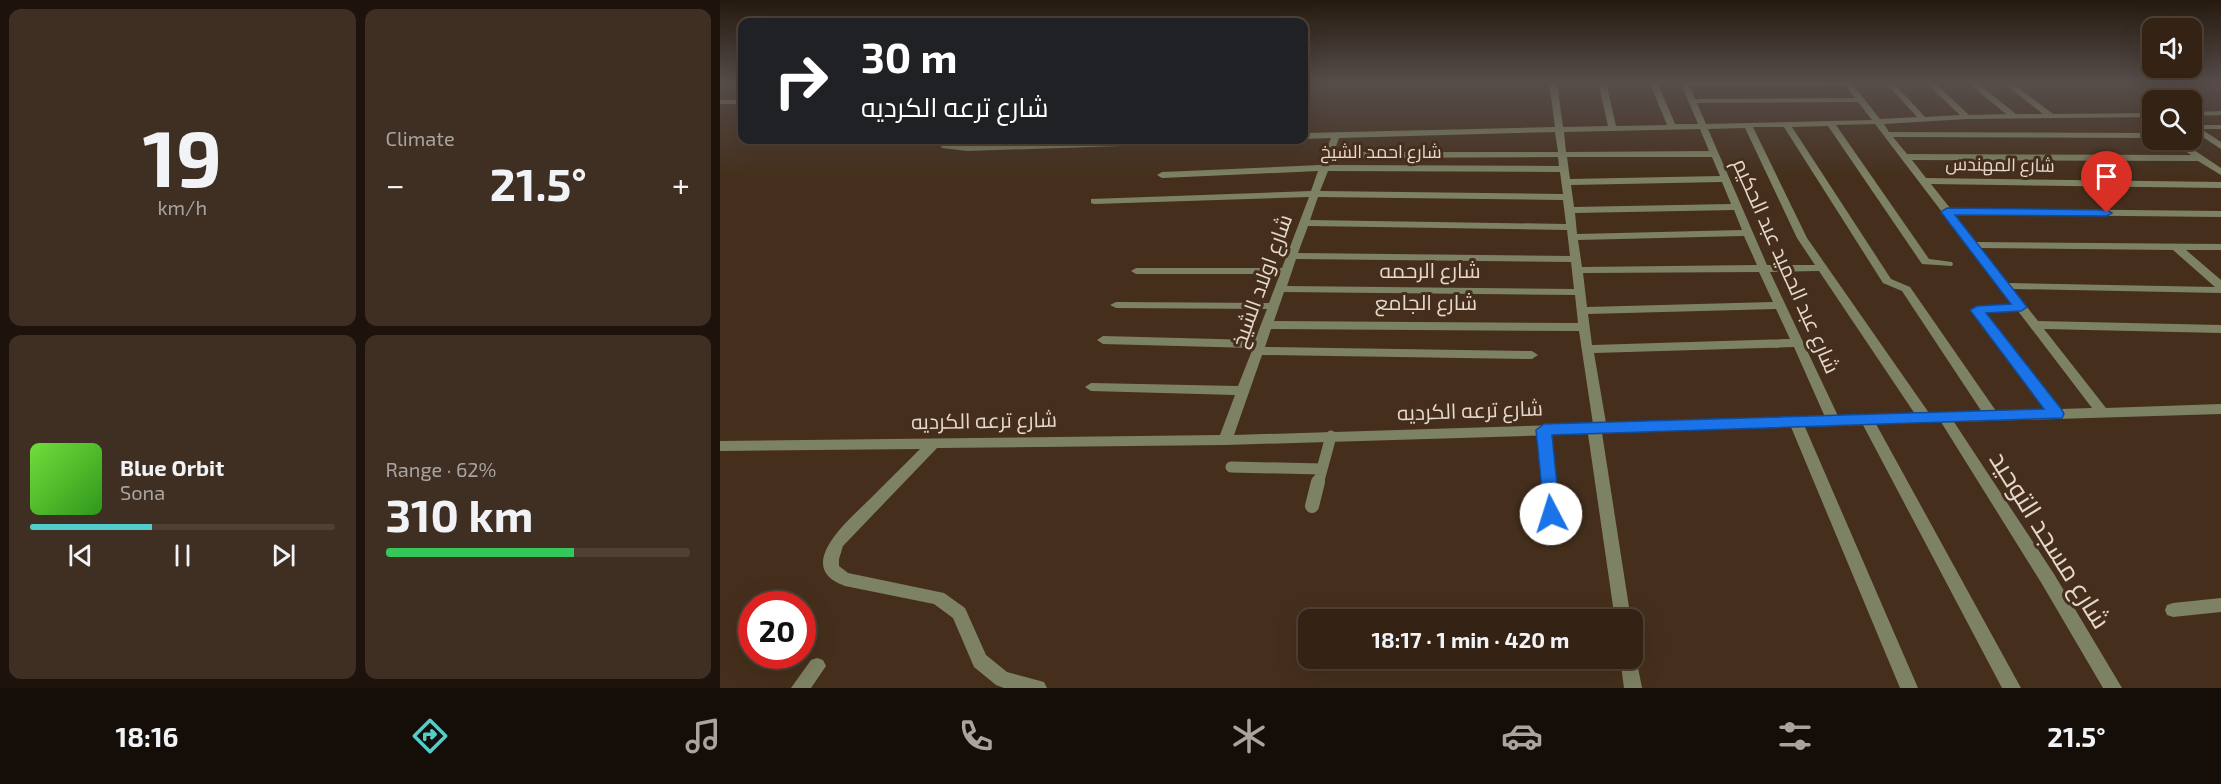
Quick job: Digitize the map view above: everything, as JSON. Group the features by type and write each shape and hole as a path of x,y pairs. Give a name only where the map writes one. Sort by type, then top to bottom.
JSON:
{"street":[{"path":"1557,113 1622,609"},
{"path":"1609,113 1613,129"},
{"path":"1666,113 1672,127"},
{"name":"شارع عبد الحميد عبد الحكيم","path":"1697,113 1763,268 1834,421"},
{"path":"1871,113 2103,413"},
{"path":"1918,113 1923,119"},
{"path":"1962,113 1966,117"},
{"path":"2009,113 2013,116"},
{"path":"2202,114 2218,113"},
{"path":"1308,136 1787,125 1966,117 2140,115"},
{"path":"1830,123 1926,262 1948,264"},
{"path":"1787,125 1891,283 1906,289 1992,416"},
{"path":"1748,126 1802,238 1925,418"},
{"path":"2202,127 2220,127"},
{"path":"1887,134 2142,135"},
{"path":"2202,134 2221,146"},
{"name":"شارع اولاد الشيخ","path":"1225,440 1336,135"},
{"path":"944,144 968,148 1090,144"},
{"path":"2189,150 2221,172"},
{"path":"1328,155 1716,154"},
{"path":"1904,157 2201,158"},
{"name":"شارع احمد الشيخ","path":"1162,175 1323,168 1564,169"},
{"path":"1566,182 1726,179"},
{"name":"شارع المهندس","path":"1923,181 2221,185"},
{"path":"1094,201 1314,194 1568,197"},
{"path":"1569,210 1738,207"},
{"path":"1947,212 2221,214"},
{"path":"1304,223 1572,232 1749,233"},
{"path":"1973,245 2221,247"},
{"path":"2175,246 2221,288"},
{"path":"1292,256 1823,268"},
{"path":"1136,271 1286,271"},
{"path":"2004,286 2221,288"},
{"name":"شارع الرحمه","path":"1280,289 1580,292"},
{"path":"1116,305 1274,306"},
{"path":"1582,311 1781,305"},
{"path":"2021,307 1977,309 2056,414"},
{"name":"شارع الجامع","path":"1267,325 1584,327"},
{"path":"2035,325 2221,329"},
{"path":"1103,340 1532,356"},
{"path":"1587,349 1798,343"},
{"path":"1091,387 1243,390"},
{"name":"شارع ترعه الكرديه","path":"720,446 1225,440 2221,409"},
{"name":"شارع مسجد التوحيد","path":"1944,417 2048,579 2113,688"},
{"path":"1867,420 2012,688"},
{"path":"1796,422 1908,688"},
{"path":"934,443 837,542 831,555 830,565 835,574 846,579 938,598 959,613 980,661 1002,679 1038,688"},
{"path":"2173,610 2221,605"},
{"path":"800,688 817,666"},
{"path":"1630,669 1633,688"}],"lane":[{"path":"1544,430 1551,514"},
{"path":"1312,506 1331,436"},
{"path":"1231,467 1322,469"}],"route":[{"path":"1551,514 1544,430 2056,414 1977,310 1977,308 2021,307 1947,212 2107,213"}]}
